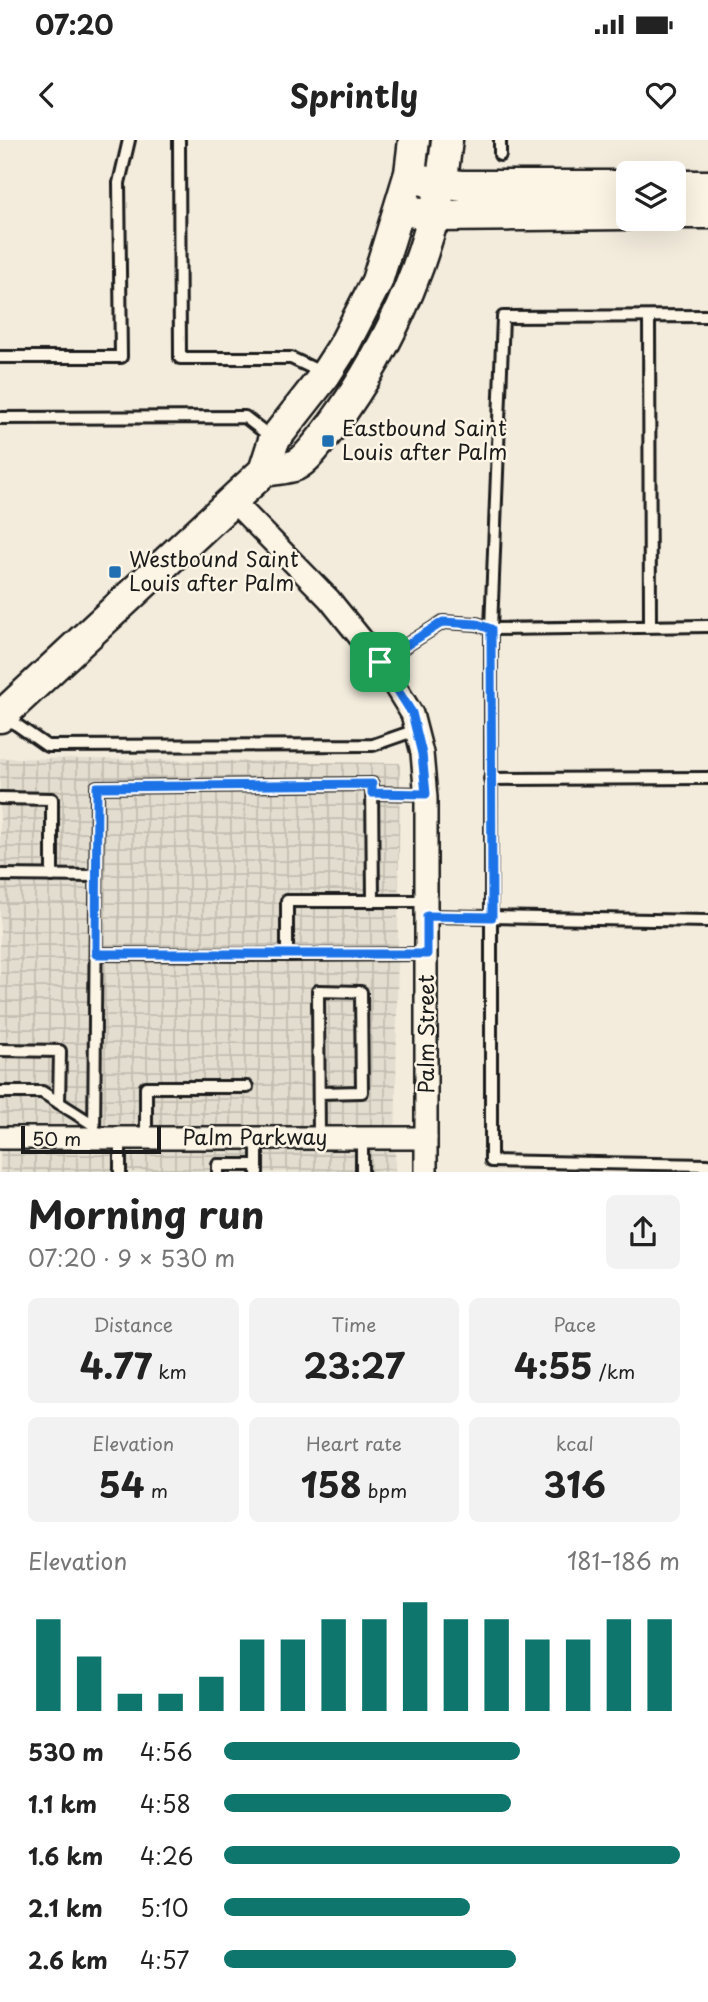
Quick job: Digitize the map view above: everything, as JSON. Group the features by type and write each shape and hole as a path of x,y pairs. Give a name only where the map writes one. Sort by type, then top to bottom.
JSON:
{"main road":[{"path":"1,716 234,502 264,471 274,440 325,375 377,281 401,208 410,173 414,140"},
{"path":"264,471 297,465 322,438 379,356 418,266 435,216 447,140"},
{"path":"410,173 440,184 462,187 616,186"},
{"path":"686,186 708,186"},
{"path":"401,208 435,216 616,214"},
{"path":"686,213 708,213"}],"street":[{"name":"Palm Street","path":"234,502 329,599 380,662 412,713 422,754 426,794 426,1172"},
{"name":"Palm Parkway","path":"0,1138 94,1131 120,1138 426,1138"}],"lane":[{"path":"0,357 121,357 120,183 129,140"},
{"path":"179,140 180,358 291,358 325,375"},
{"path":"500,140 500,155"},
{"path":"708,316 503,317 491,629 490,779 491,1161 708,1165"},
{"path":"649,317 650,625"},
{"path":"0,418 245,417 274,440"},
{"path":"380,662 443,622 477,624 491,629 708,626"},
{"path":"1,716 47,746 373,745 416,730"},
{"path":"490,779 708,778"},
{"path":"94,1131 97,787 372,784 373,901"},
{"path":"372,793 426,794"},
{"path":"0,799 52,799 52,876"},
{"path":"0,875 96,876"},
{"path":"287,955 287,901 373,901 492,917 708,921"},
{"path":"96,954 427,954"},
{"path":"319,1093 362,1092 361,992 318,991 319,1138"},
{"path":"0,1050 60,1051 59,1102"},
{"path":"146,1138 146,1087 247,1087"},
{"path":"0,1092 43,1092 94,1131"},
{"path":"120,1138 120,1172"},
{"path":"218,1172 218,1165 257,1169 257,1138"},
{"path":"362,1138 362,1172"}],"shaded area":[{"path":"0,758 400,763 395,1172 0,1172"}],"place":[{"name":"Eastbound Saint Louis after Palm","path":"328,441"},
{"name":"Westbound Saint Louis after Palm","path":"115,572"}],"route":[{"path":"443,622 477,624 491,629 492,917 427,916 427,954 96,954 97,787 372,784 372,793 426,794 422,754 412,713 380,662 443,622"}]}
